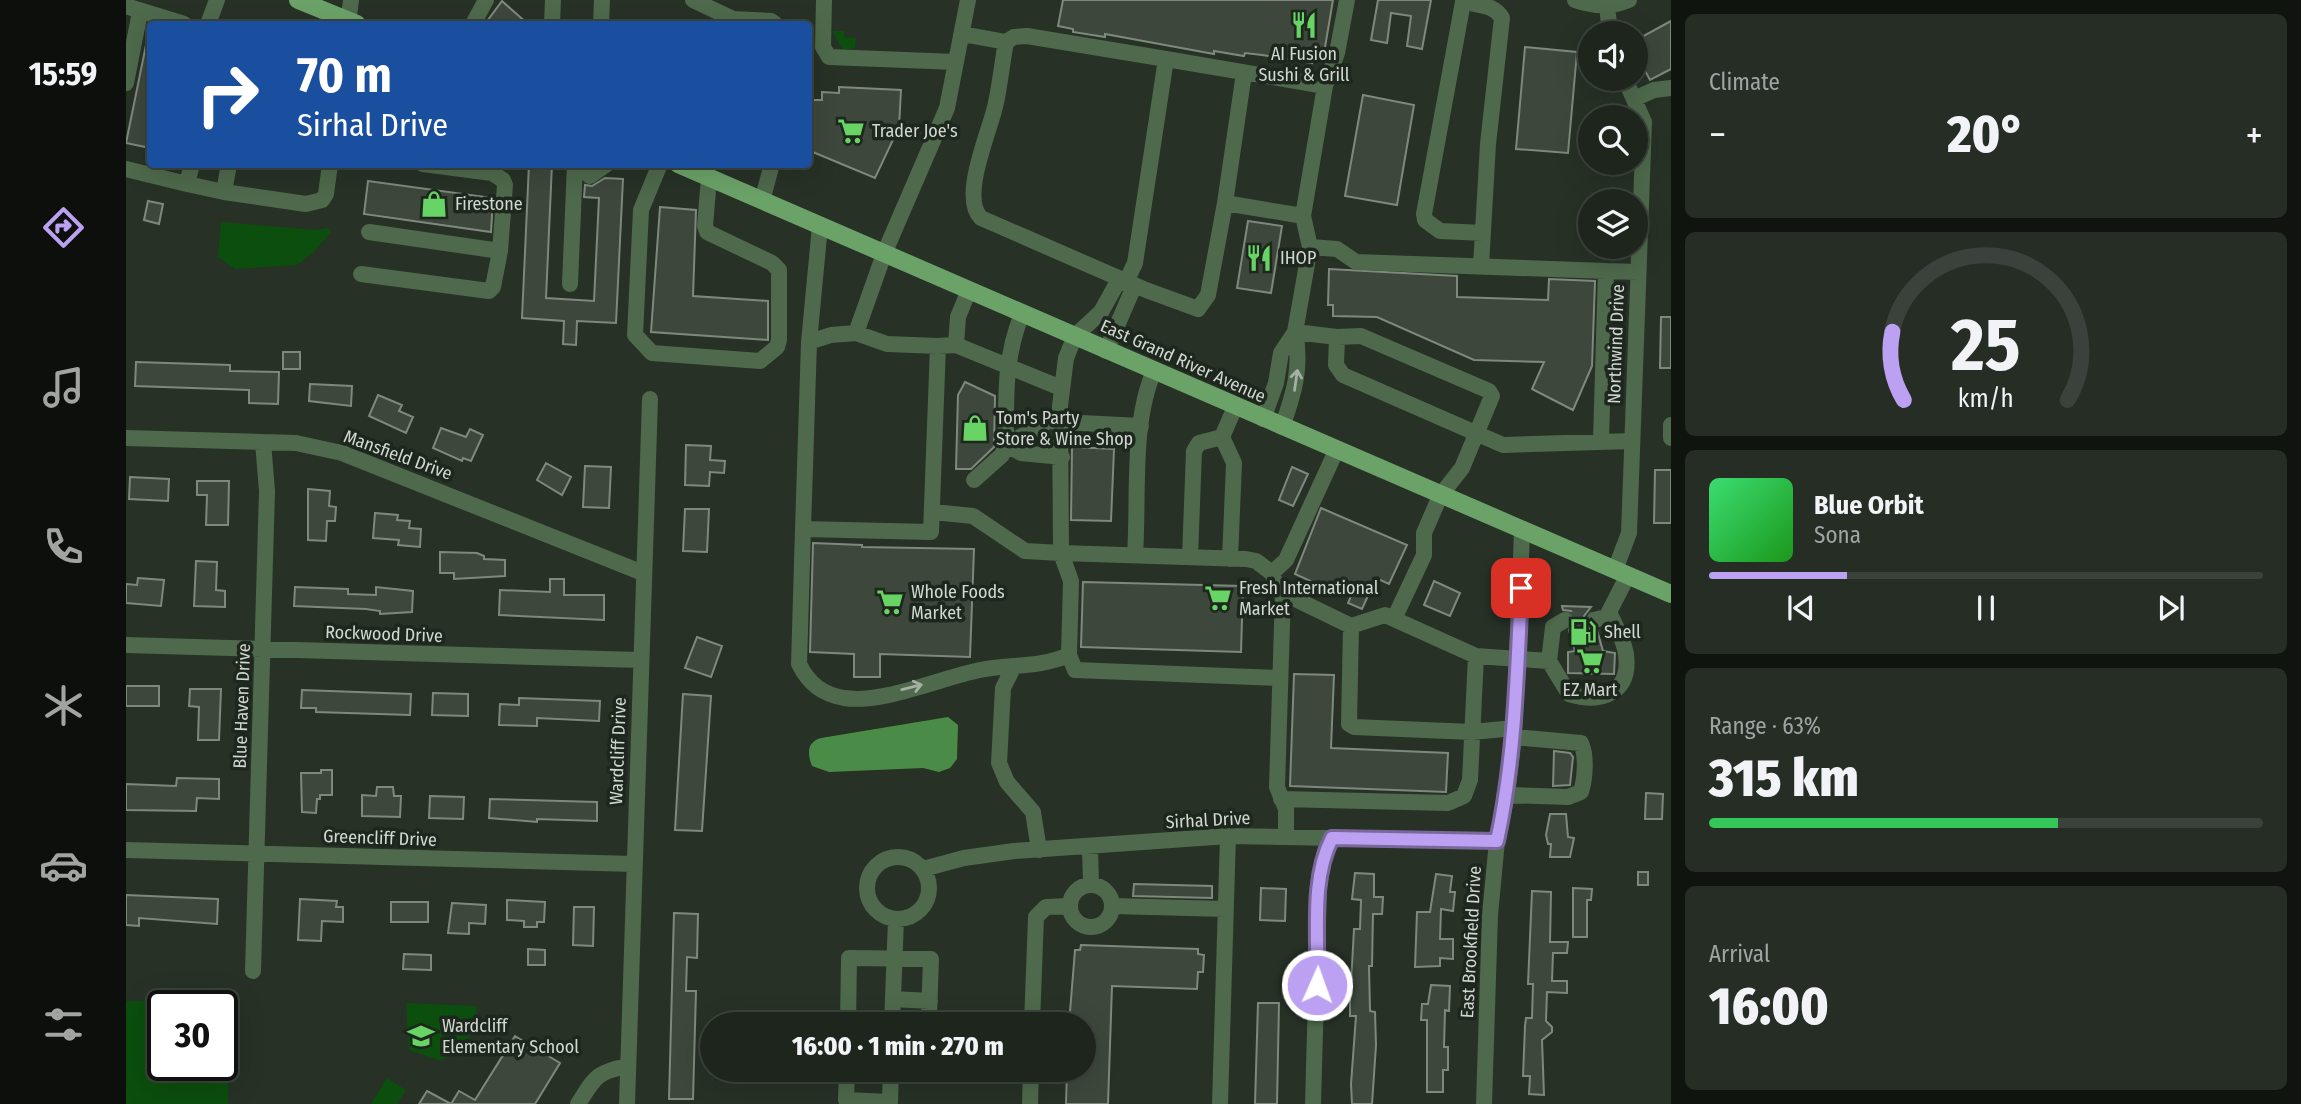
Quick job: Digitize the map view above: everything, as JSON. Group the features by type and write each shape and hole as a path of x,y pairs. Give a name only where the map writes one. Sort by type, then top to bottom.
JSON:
{"main road":[{"path":"298,0 346,21"},
{"name":"East Grand River Avenue","path":"687,168 1671,594"}],"street":[{"path":"209,21 217,0"},
{"path":"351,0 351,21"},
{"path":"475,21 486,0"},
{"path":"552,21 553,0"},
{"path":"601,21 602,0"},
{"path":"693,0 720,19 771,21"},
{"path":"824,0 822,47 829,57 957,61"},
{"path":"856,333 884,254 947,108 968,0"},
{"path":"1263,419 1276,383 1281,354 1294,332 1310,247 1303,216 1325,86 1337,53 1347,0"},
{"path":"1575,0 1607,6 1629,0"},
{"path":"1481,267 1483,233 1488,144 1502,18 1488,6 1463,1 1424,214 1425,220 1440,231 1483,233"},
{"path":"1607,6 1609,21"},
{"path":"126,83 134,7 175,21"},
{"path":"962,34 1006,41 1027,36 1325,86"},
{"path":"1006,41 995,108 979,156 974,212 981,218 1191,309 1203,306 1208,295 1225,203 1244,72"},
{"path":"1166,59 1135,263 1127,280 1116,285 1101,312 1075,337 1066,358 1061,388 1061,553 1071,581 1069,655 1072,667 1082,672 1280,678"},
{"path":"1634,100 1654,90 1671,88"},
{"name":"Northwind Drive","path":"1609,612 1629,533 1644,122 1630,91"},
{"path":"187,184 191,168"},
{"path":"224,192 228,168"},
{"path":"126,169 224,192 306,204 315,203 326,194 329,168"},
{"path":"570,284 576,168"},
{"path":"581,168 590,176 601,168"},
{"path":"658,168 641,210 635,335 653,353 760,360 777,347 779,341 779,270 772,263 707,232 705,226 709,178"},
{"path":"762,201 771,168"},
{"path":"360,274 489,291 493,287 500,251 505,185 493,169"},
{"path":"1225,203 1303,216"},
{"path":"820,226 809,342 799,664 815,687 845,698 867,698 979,670 1041,664 1069,655"},
{"path":"369,232 500,251"},
{"path":"1310,247 1337,249 1356,262 1638,272"},
{"path":"1601,440 1606,271"},
{"path":"1107,351 1132,290 1127,280"},
{"path":"956,345 958,317 969,290"},
{"path":"974,480 998,460 1006,445 1006,366 1013,335 1022,314"},
{"path":"1294,332 1337,337 1361,335 1489,391 1491,402 1462,468 1440,496 1424,533 1424,555 1394,619"},
{"path":"1282,427 1294,393 1300,357 1294,332"},
{"path":"809,342 831,335 856,333 887,345 956,345 1061,388"},
{"path":"1337,337 1336,365 1343,375 1477,433 1516,446 1601,440 1632,441"},
{"path":"803,529 925,534 933,528 939,346"},
{"path":"1135,555 1141,426 1145,392 1154,372"},
{"name":"Wardcliff Drive","path":"626,1104 650,399"},
{"path":"1230,559 1234,463 1222,437 1235,407"},
{"path":"1006,445 1061,418 1141,426"},
{"path":"1671,425 1671,438"},
{"path":"1190,557 1194,451 1199,443 1222,437"},
{"name":"Mansfield Drive","path":"126,438 296,443 342,453 643,573"},
{"name":"Blue Haven Drive","path":"253,971 267,491 263,443"},
{"path":"1006,445 1021,453 1062,457"},
{"path":"1272,573 1286,560 1336,451"},
{"path":"933,512 973,516 1025,551 1256,561 1272,573 1277,588 1283,593 1351,626 1379,615 1394,619 1476,656 1549,661"},
{"name":"East Brookfield Drive","path":"1484,1104 1490,915 1497,841 1507,795 1514,733 1522,531"},
{"path":"1283,593 1277,787 1286,809 1286,836"},
{"path":"1594,620 1606,617 1609,612"},
{"path":"1565,620 1552,627 1549,661 1569,694 1605,697 1614,694 1626,671 1626,655 1609,612"},
{"path":"1351,626 1349,724 1354,727 1514,733 1581,743 1584,756 1581,792 1568,797 1507,795"},
{"name":"Rockwood Drive","path":"126,645 640,660"},
{"path":"1281,799 1456,801 1469,789 1476,656"},
{"path":"1013,668 1003,688 999,763 1007,782 1033,812 1039,850"},
{"path":"1220,1104 1228,836"},
{"name":"Sirhal Drive","path":"923,869 989,854 1228,836 1497,841"},
{"path":"1313,1104 1319,887 1325,851 1332,838"},
{"path":"1090,846 1091,886"},
{"name":"Greencliff Drive","path":"126,850 634,864"},
{"path":"896,857 906,858 923,869 928,878 928,898 916,914 896,919 886,917 871,903 867,883 877,865 896,857"},
{"path":"1091,886 1107,892 1113,906 1107,920 1091,925 1076,920 1069,906 1075,892 1091,886"},
{"path":"1031,1012 1035,917 1046,907 1069,906"},
{"path":"1113,906 1226,909"},
{"path":"892,1012 896,919"},
{"path":"848,1012 849,958 931,959 930,1009 893,999"},
{"path":"578,1104 596,1076 603,1071 628,1066"},
{"path":"847,1082 846,1100 890,1102 891,1082"},
{"path":"1030,1104 1031,1082"}],"shaded area":[{"path":"832,31 844,31 844,37 856,38 855,48 843,50"},
{"path":"221,222 316,230 329,228 331,232 314,252 297,265 235,269 218,257"},
{"path":"948,717 958,725 957,759 950,768 939,772 923,768 829,772 812,766 809,757 811,745 821,738"},
{"path":"126,1001 147,1001 147,1081 228,1081 228,1104 126,1104"},
{"path":"406,1003 477,1006 476,1031 442,1061 409,1050"},
{"path":"387,1078 406,1090 397,1104 371,1104"}],"building":[{"path":"1063,0 1333,0 1323,59 1313,57 1312,63 1245,53 1244,56 1214,51 1214,54 1105,34 1105,37 1073,32 1073,29 1058,26"},
{"path":"1378,0 1431,0 1422,49 1407,46 1411,16 1391,13 1387,43 1371,40"},
{"path":"502,1 525,21 487,21"},
{"path":"1671,21 1671,69 1650,80 1648,76 1648,33"},
{"path":"146,45 147,45 147,147 126,143"},
{"path":"1525,47 1577,52 1568,153 1516,149"},
{"name":"Trader Joe's","path":"839,87 901,90 899,127 875,178 812,152 812,100 822,100 822,92 839,93"},
{"path":"1363,95 1414,105 1397,205 1345,196"},
{"path":"529,168 552,168 546,298 594,301 599,198 584,197 585,185 592,186 605,178 623,179 616,323 577,321 576,345 563,344 564,321 522,318"},
{"path":"368,181 493,198 491,232 364,214"},
{"path":"148,201 163,204 159,224 144,220"},
{"path":"660,207 696,210 693,296 768,301 768,340 651,332"},
{"name":"IHOP","path":"1248,221 1282,226 1271,293 1237,288"},
{"path":"1329,269 1457,276 1457,297 1548,300 1549,279 1595,281 1592,366 1573,410 1532,389 1544,362 1474,360 1377,317 1333,316 1333,305 1328,305"},
{"path":"1661,317 1671,317 1671,368 1660,368"},
{"path":"283,352 300,352 300,369 283,369"},
{"path":"136,362 230,365 230,371 279,372 278,404 249,403 249,390 135,386"},
{"path":"965,382 995,396 994,447 971,469 956,469 958,395"},
{"path":"310,384 352,386 351,406 309,401"},
{"path":"378,395 402,405 399,411 413,417 406,433 369,416"},
{"path":"441,428 466,437 470,429 483,435 471,461 463,458 462,461 433,448"},
{"path":"686,445 711,446 710,460 725,461 724,473 710,472 709,486 685,485"},
{"path":"1072,447 1114,449 1111,521 1071,520"},
{"path":"546,463 571,477 562,495 537,480"},
{"path":"585,466 611,467 609,508 583,507"},
{"path":"1292,467 1308,474 1293,506 1279,500"},
{"path":"1655,470 1671,470 1671,523 1654,523"},
{"path":"130,477 169,479 168,501 129,499"},
{"path":"197,481 229,481 228,525 206,525 207,495 197,495"},
{"path":"308,489 330,491 329,506 336,507 335,521 327,521 326,541 308,540"},
{"path":"1321,508 1407,545 1389,584 1376,578 1362,609 1348,603 1352,594 1327,583 1325,588 1295,574"},
{"path":"685,509 709,509 707,552 683,551"},
{"path":"375,513 398,515 397,520 410,521 409,528 421,529 420,547 398,545 399,540 373,538"},
{"name":"Whole Foods Market","path":"813,543 862,547 974,549 970,657 880,654 880,677 854,677 854,654 810,652"},
{"path":"440,552 477,553 484,556 484,559 505,560 505,576 454,579 454,573 440,573"},
{"path":"196,561 217,562 216,590 225,591 225,607 194,606"},
{"path":"138,578 164,580 161,606 126,603 126,584 137,585"},
{"path":"550,579 564,579 564,595 604,595 604,620 499,615 500,590 550,592"},
{"path":"1434,581 1460,593 1450,616 1424,605"},
{"path":"1083,582 1243,586 1241,652 1081,647"},
{"path":"295,587 348,589 348,594 376,595 376,587 413,591 412,612 380,614 380,611 366,609 294,606"},
{"path":"1562,606 1591,607 1584,616 1584,623 1590,630 1597,630 1603,651 1615,653 1614,674 1568,673 1568,652 1575,651 1569,630 1575,619 1571,611 1563,610"},
{"path":"697,637 722,646 711,677 685,668"},
{"path":"1294,674 1334,675 1331,748 1448,753 1446,792 1290,786"},
{"path":"126,686 159,686 159,706 126,706"},
{"path":"190,689 221,689 219,740 198,740 199,707 189,706"},
{"path":"302,690 411,694 410,715 316,712 316,708 301,708"},
{"path":"433,693 468,694 468,716 432,715"},
{"path":"683,694 711,696 702,831 675,830"},
{"path":"519,698 600,701 599,721 537,718 537,726 499,725 500,704 519,705"},
{"path":"1554,751 1570,753 1573,757 1570,785 1553,786"},
{"path":"321,770 332,770 332,795 320,795 316,813 302,812 301,773 321,773"},
{"path":"177,778 219,779 219,799 197,798 196,811 126,810 126,784 176,786"},
{"path":"377,787 393,787 394,796 401,796 400,817 362,816 362,795 376,796"},
{"path":"1646,793 1663,794 1662,819 1645,819"},
{"path":"430,796 464,797 463,819 429,818"},
{"path":"490,799 597,802 597,821 537,819 537,822 489,818"},
{"path":"1550,814 1566,814 1568,837 1574,838 1570,857 1550,857 1551,844 1548,844 1546,835"},
{"path":"1638,872 1648,872 1648,885 1638,885"},
{"path":"1355,873 1374,874 1374,897 1383,897 1382,914 1373,914 1372,966 1369,966 1370,1011 1375,1012 1376,1045 1372,1104 1352,1104 1356,1016 1350,1016 1350,1002 1354,929 1360,929 1361,900 1352,899"},
{"path":"1436,874 1452,876 1450,892 1455,892 1453,911 1441,909 1440,939 1453,939 1453,959 1440,958 1440,966 1415,967 1417,912 1430,912"},
{"path":"1134,884 1212,886 1212,898 1133,896"},
{"path":"1261,888 1286,889 1285,921 1260,920"},
{"path":"1573,888 1592,889 1591,900 1587,900 1587,937 1573,937"},
{"path":"1532,891 1551,892 1550,942 1568,942 1567,953 1553,953 1552,981 1567,981 1567,993 1547,992 1546,1021 1552,1027 1552,1032 1542,1040 1544,1095 1529,1094 1530,1076 1523,1076 1526,1018 1532,1018 1533,984 1528,984"},
{"path":"126,895 218,899 217,924 139,918 139,926 126,925"},
{"path":"300,899 337,901 336,907 343,907 343,922 322,921 321,941 298,940"},
{"path":"507,900 545,902 544,922 537,922 537,927 524,927 524,921 507,920"},
{"path":"391,902 428,902 428,922 391,922"},
{"path":"452,903 486,905 485,924 469,923 469,934 448,933"},
{"path":"574,907 594,907 593,946 573,945"},
{"path":"674,913 698,914 697,958 687,957 686,991 696,991 693,1099 669,1099"},
{"path":"1081,945 1198,949 1198,954 1204,955 1203,972 1198,972 1197,989 1112,986 1108,1104 1066,1104 1067,1082 1096,1082 1096,1012 1070,1012 1075,950 1080,950"},
{"path":"528,949 545,950 545,965 528,965"},
{"path":"404,954 431,955 431,970 403,969"},
{"path":"1431,985 1450,986 1449,1011 1445,1010 1444,1047 1448,1047 1448,1070 1443,1070 1443,1092 1427,1092 1427,1020 1421,1020 1422,1004 1428,1004"},
{"path":"1258,1003 1279,1003 1277,1104 1255,1104"},
{"path":"515,1036 560,1063 535,1104 451,1104 459,1091 475,1100"},
{"path":"427,1091 451,1104 419,1104"}],"tunnel":[{"path":"1565,620 1594,620"}],"place":[{"name":"AI Fusion Sushi & Grill","path":"1304,25"},
{"name":"Trader Joe's","path":"851,131"},
{"name":"Firestone","path":"434,204"},
{"name":"IHOP","path":"1259,258"},
{"name":"Tom's Party Store & Wine Shop","path":"975,428"},
{"name":"Fresh International Market","path":"1218,598"},
{"name":"Whole Foods Market","path":"890,602"},
{"name":"Shell","path":"1583,632"},
{"name":"EZ Mart","path":"1590,661"},
{"name":"Wardcliff Elementary School","path":"421,1036"}],"route":[{"path":"1317,985 1319,887 1325,851 1332,838 1497,841 1507,795 1514,737 1521,588"}]}
